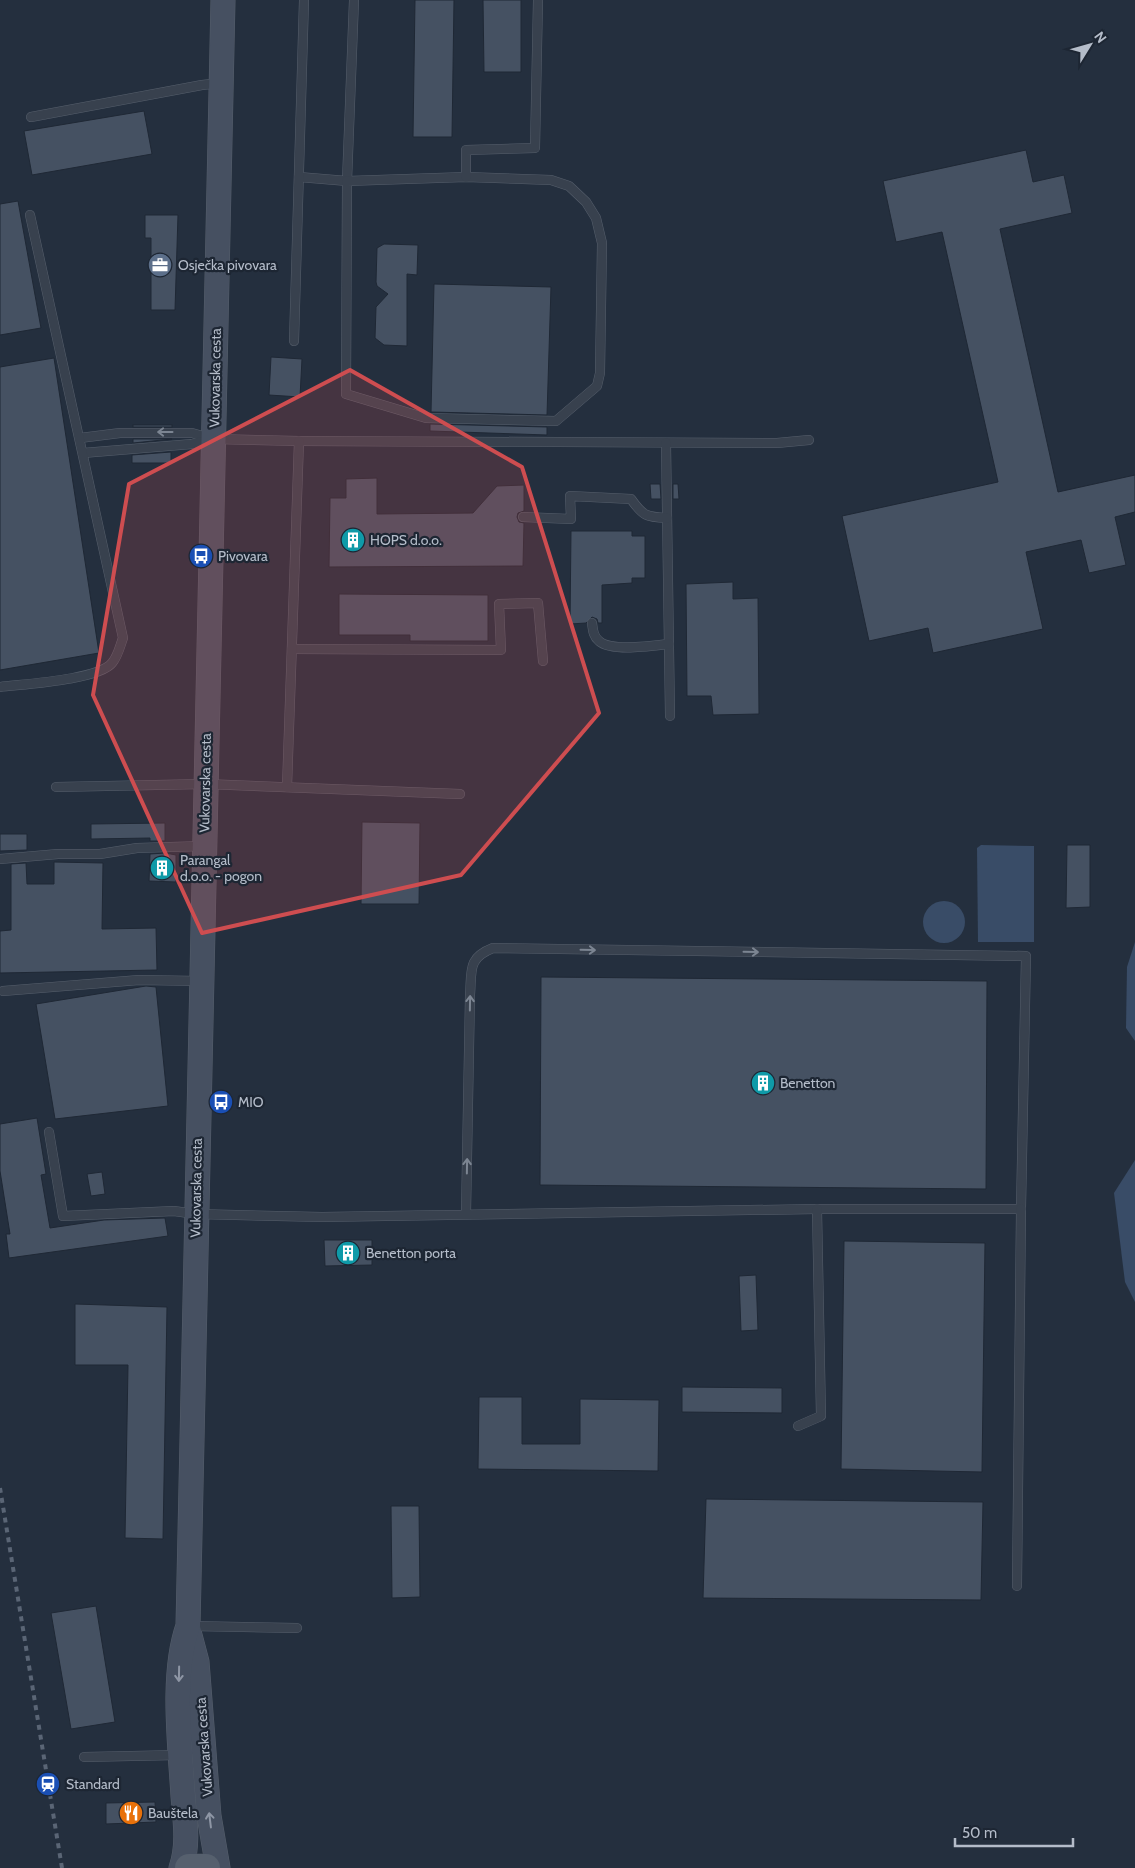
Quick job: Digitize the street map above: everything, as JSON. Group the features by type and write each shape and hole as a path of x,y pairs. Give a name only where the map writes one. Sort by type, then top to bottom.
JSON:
{"main road":[{"name":"Vukovarska cesta","path":"218,1868 209,1816 197,1662 188,1626 195,1214 223,0"},
{"name":"Vukovarska cesta","path":"181,1868 186,1835 180,1755 179,1663 181,1644 188,1626"},
{"path":"189,1868 206,1868"}],"lane":[{"path":"294,341 304,0"},
{"path":"299,177 346,181 466,177 551,180 569,186 586,202 596,218 602,243 600,373 597,386 556,421 426,418 346,394 346,181 354,0"},
{"path":"466,177 466,150 535,148 538,0"},
{"path":"31,117 202,84 221,83"},
{"path":"0,687 82,676 101,671 112,663 123,638 30,214"},
{"path":"80,438 120,433 192,433 213,439 299,441 777,444 810,440"},
{"path":"83,453 192,444 213,439"},
{"path":"287,787 299,441"},
{"path":"666,443 670,716"},
{"path":"524,517 571,519 570,496 589,496 631,499 640,512 649,518 667,518"},
{"path":"292,649 501,650 499,604 538,602 543,661"},
{"path":"592,623 594,636 600,643 613,646 669,644"},
{"path":"56,787 205,784 460,794"},
{"path":"0,859 58,854 100,854 137,848 204,846"},
{"path":"466,1214 472,962 481,953 493,948 1026,956 1017,1586"},
{"path":"3,991 139,980 201,980"},
{"path":"49,1132 63,1216 174,1211 195,1214 322,1217 818,1209 1021,1209"},
{"path":"798,1426 820,1416 818,1209"},
{"path":"188,1626 297,1628"},
{"path":"84,1757 180,1755"}],"highlighted area":[{"path":"350,370 522,467 599,713 461,875 202,933 93,695 129,484"}],"water":[{"path":"981,845 1034,846 1034,942 978,942 977,848"},
{"path":"940,901 948,901 959,907 965,922 959,937 948,943 940,943 929,937 923,926 923,918 929,907"},
{"path":"1135,942 1135,1041 1126,1028 1127,967"},
{"path":"1135,1160 1135,1302 1125,1282 1114,1193"}],"building":[{"path":"415,0 454,0 452,137 413,137"},
{"path":"483,0 521,0 521,72 484,72"},
{"path":"144,111 152,154 32,175 24,131"},
{"path":"1026,150 1033,182 1064,175 1072,213 1000,229 1058,492 1135,475 1135,512 1115,517 1126,565 1089,573 1081,540 1026,552 1043,629 933,653 928,628 869,641 842,516 998,482 942,232 896,242 883,181"},
{"path":"18,201 41,328 0,335 0,204"},
{"name":"Osječka pivovara","path":"145,215 178,215 175,310 151,310 151,238 145,238"},
{"path":"384,244 418,245 417,275 407,274 407,346 384,345 375,338 376,307 388,294 377,286 376,282 377,248"},
{"path":"434,284 551,287 547,415 431,412"},
{"path":"271,357 302,359 300,397 269,395"},
{"path":"54,358 99,653 0,670 0,367"},
{"path":"430,424 547,427 547,435 430,431"},
{"path":"133,425 172,425 172,427 133,427"},
{"path":"133,439 172,439 133,443"},
{"path":"171,452 171,463 132,463 132,455"},
{"path":"377,478 377,514 473,513 497,486 524,485 524,511 518,513 517,517 519,522 524,523 523,566 329,567 330,498 346,498 346,479"},
{"path":"650,484 660,484 661,499 651,499"},
{"path":"673,484 678,484 679,499 673,499"},
{"path":"571,531 632,531 632,536 645,536 645,578 632,578 632,583 602,585 602,623 598,623 597,619 592,617 586,623 570,624"},
{"path":"733,582 733,599 758,598 759,714 713,715 711,696 687,696 686,584"},
{"path":"339,594 488,595 488,641 410,641 410,635 339,635"},
{"path":"362,822 420,823 419,904 361,904"},
{"path":"165,823 165,841 150,841 150,838 91,839 91,824"},
{"path":"0,834 27,834 27,850 0,851"},
{"path":"1067,845 1090,845 1090,907 1066,908"},
{"name":"Parangal d.o.o. - pogon","path":"165,853 176,855 176,882 149,881 150,854"},
{"path":"54,862 103,863 102,929 156,928 157,970 0,973 0,931 11,930 11,864 26,863 27,884 54,884"},
{"name":"Benetton","path":"541,977 987,981 986,1189 540,1185"},
{"path":"146,986 156,987 168,1106 55,1119 36,1004"},
{"path":"37,1118 46,1174 41,1175 50,1228 104,1220 165,1218 168,1236 9,1258 6,1234 10,1234 0,1171 0,1124"},
{"path":"102,1172 105,1194 91,1196 87,1174"},
{"name":"Benetton porta","path":"324,1240 372,1240 372,1265 325,1266"},
{"path":"844,1241 985,1243 982,1472 841,1469"},
{"path":"756,1275 758,1330 741,1331 739,1276"},
{"path":"75,1304 167,1307 163,1539 125,1538 128,1365 75,1365"},
{"path":"682,1387 782,1388 782,1413 682,1412"},
{"path":"479,1397 522,1397 522,1444 580,1444 580,1399 659,1400 658,1471 478,1469"},
{"path":"706,1499 983,1502 981,1600 703,1598"},
{"path":"391,1506 419,1506 420,1597 392,1598"},
{"path":"96,1606 115,1722 71,1729 51,1613"},
{"name":"Bauštela","path":"155,1802 156,1822 106,1824 106,1803"}],"railway":[{"path":"0,1488 62,1868"}],"place":[{"name":"Osječka pivovara","path":"160,265"},
{"name":"HOPS d.o.o.","path":"353,540"},
{"name":"Pivovara","path":"201,556"},
{"name":"Parangal d.o.o. - pogon","path":"162,868"},
{"name":"Benetton","path":"763,1083"},
{"name":"MIO","path":"221,1102"},
{"name":"Benetton porta","path":"348,1253"},
{"name":"Standard","path":"48,1784"},
{"name":"Bauštela","path":"131,1813"}]}
